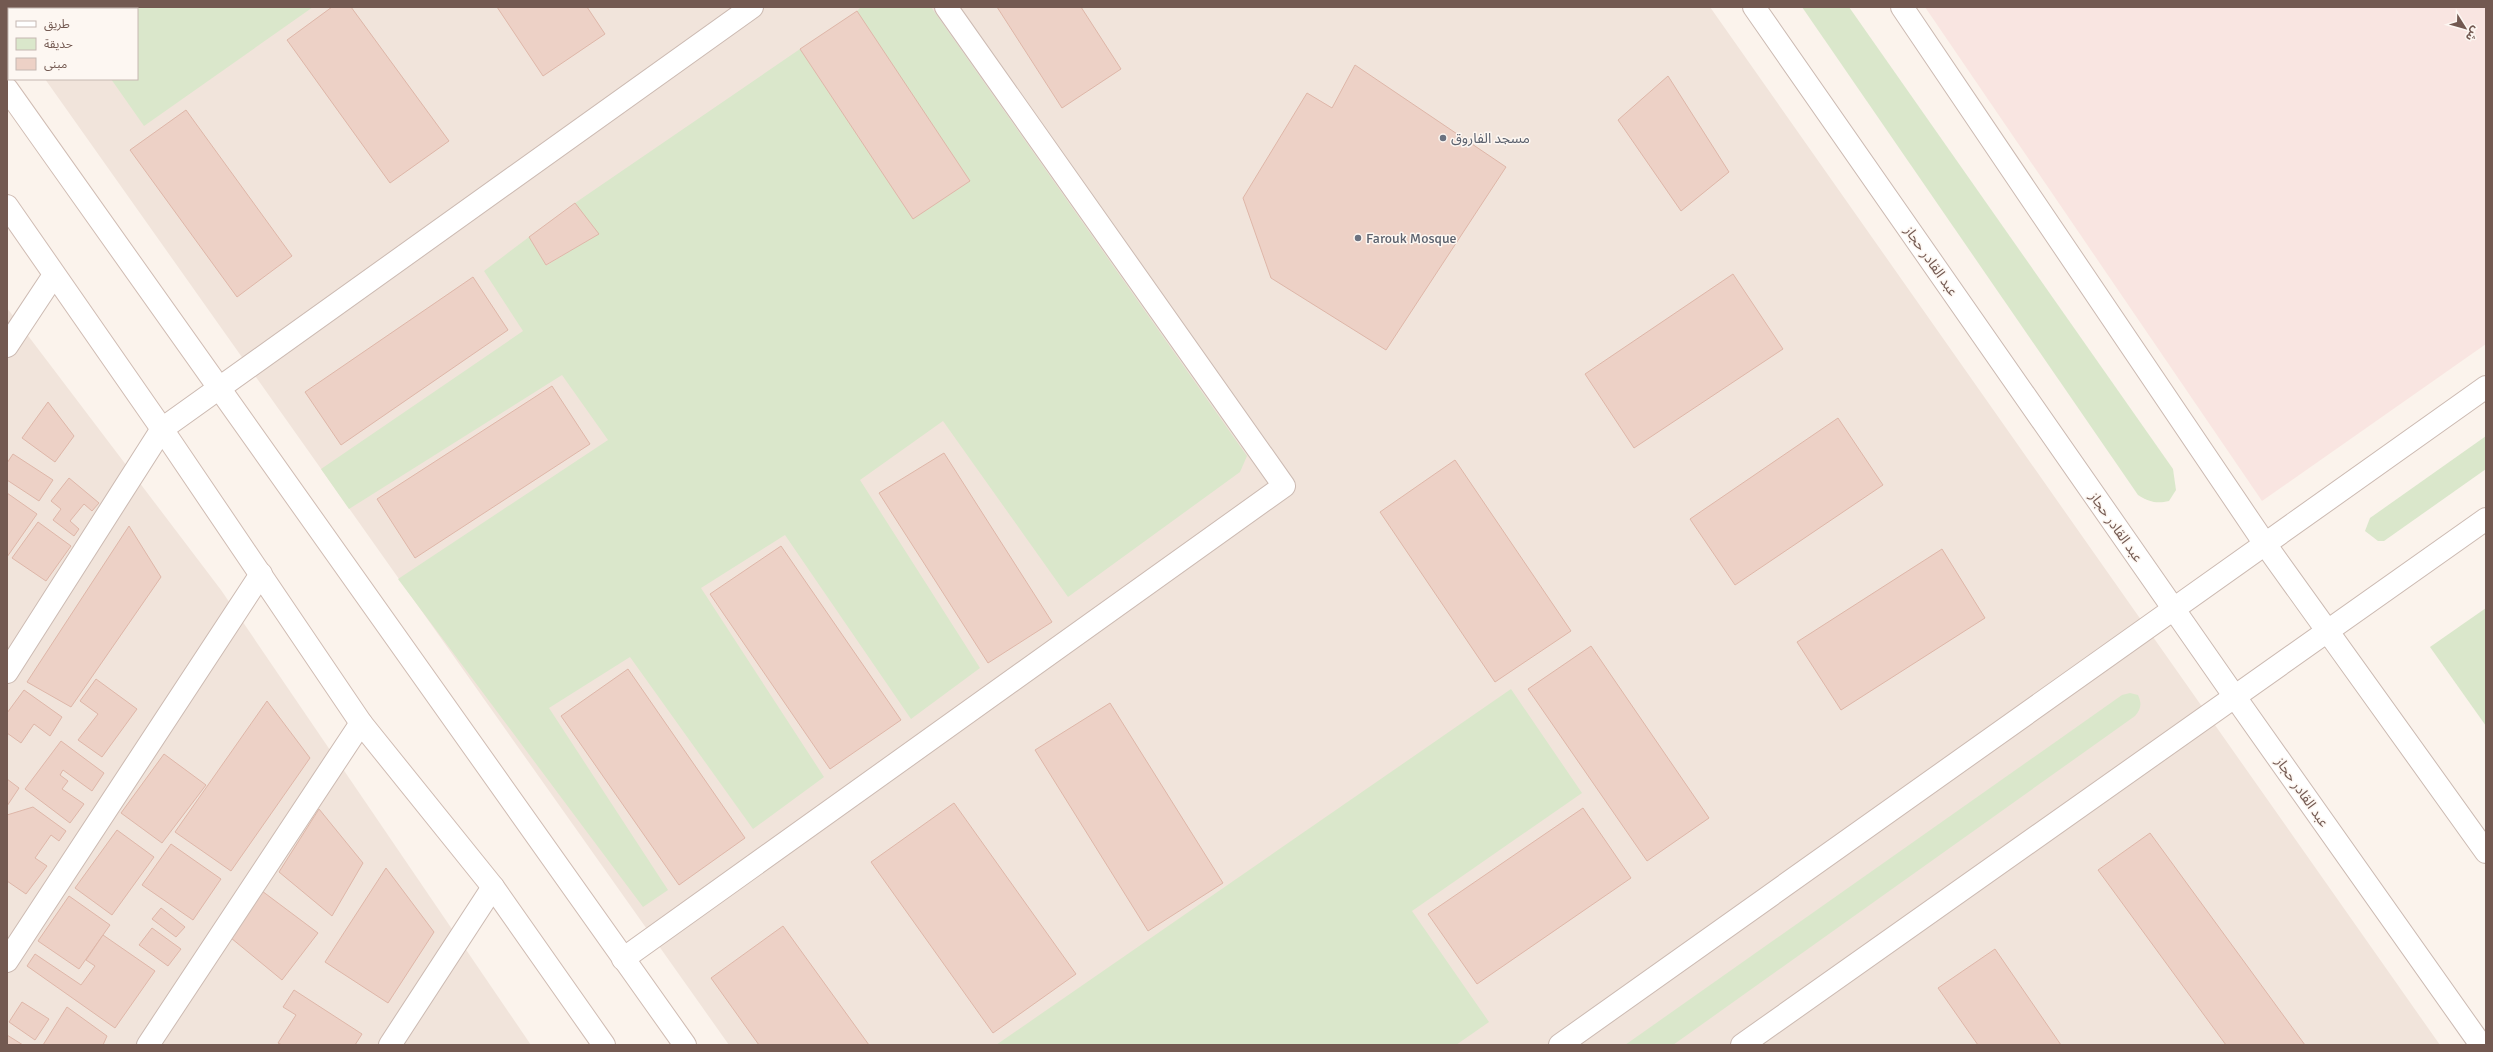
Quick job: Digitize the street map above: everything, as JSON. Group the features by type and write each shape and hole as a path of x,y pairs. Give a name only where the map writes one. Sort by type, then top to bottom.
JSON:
{"street":[{"path":"7,672 162,429 752,7"},
{"path":"623,959 1284,486 946,7"},
{"name":"عبد القادر حجاز","path":"1754,7 2174,610 2481,1045"},
{"path":"1902,7 2266,544 2486,852"},
{"path":"7,89 218,389 685,1045"},
{"path":"7,206 162,429 361,723 493,887 604,1045"},
{"path":"7,346 54,275"},
{"path":"1560,1045 2486,387"},
{"path":"1742,1045 1764,1039 2235,697 2486,519"},
{"path":"7,961 261,574"},
{"path":"148,1045 361,723"},
{"path":"390,1045 493,887"}],"shaded area":[{"path":"7,7 1710,7 2440,1045 729,1045 46,80 138,80 138,8 8,8 8,18"},
{"path":"1925,7 2486,7 2486,344 2262,501"},
{"path":"7,308 221,590 531,1045 7,1045"}],"green space":[{"path":"313,7 144,126 112,80 138,80 138,8 60,8"},
{"path":"861,7 931,7 1247,456 1240,472 1068,597 943,421 860,480 980,668 911,719 785,535 701,588 824,777 753,829 630,657 549,708 668,890 643,907 398,579 608,440 562,375 349,509 321,469 523,331 484,271 529,237 547,265 598,234 575,203 800,49 913,219 970,181 857,11"},
{"path":"1802,7 1849,7 2173,469 2176,490 2169,501 2153,502 2138,495"},
{"path":"2486,436 2486,469 2384,541 2378,541 2365,531 2370,518"},
{"path":"2486,608 2486,726 2430,647"},
{"path":"1511,689 1582,793 1412,911 1489,1022 1456,1045 996,1045"},
{"path":"2130,693 2138,695 2140,701 2140,709 2135,716 1673,1045 1625,1045 2122,695"}],"building":[{"path":"332,7 351,7 449,141 390,183 287,40"},
{"path":"497,7 587,7 605,34 543,76"},
{"path":"997,7 1081,7 1121,69 1062,108"},
{"path":"857,11 970,181 913,219 800,49"},
{"name":"Farouk Mosque","path":"1355,65 1506,167 1386,350 1271,278 1243,198 1307,93 1332,108"},
{"path":"1668,76 1729,172 1681,211 1618,120"},
{"path":"186,110 292,256 237,297 130,150"},
{"path":"575,203 599,234 546,265 529,237"},
{"path":"1733,274 1783,349 1634,448 1585,374"},
{"path":"473,277 508,330 341,445 305,392"},
{"path":"552,386 590,444 415,558 377,499"},
{"path":"48,402 74,436 55,462 22,438"},
{"path":"1838,418 1883,485 1735,585 1690,519"},
{"path":"944,453 1052,622 988,663 879,493"},
{"path":"13,454 53,480 39,501 7,480 7,463"},
{"path":"1455,460 1571,631 1495,682 1380,512"},
{"path":"69,478 99,503 92,511 84,504 70,521 79,529 74,536 53,520 61,509 51,501"},
{"path":"7,493 37,514 7,557"},
{"path":"38,522 71,546 46,581 12,558"},
{"path":"129,526 161,577 71,707 27,682"},
{"path":"781,546 901,720 830,769 710,594"},
{"path":"1942,549 1985,618 1841,710 1797,642"},
{"path":"1591,646 1709,818 1647,861 1528,689"},
{"path":"628,669 745,838 679,885 561,716"},
{"path":"96,679 137,709 102,757 78,740 98,714 80,701"},
{"path":"24,690 62,717 50,736 34,724 21,743 7,733 7,713"},
{"path":"267,701 310,758 231,871 175,832"},
{"path":"1110,703 1223,883 1148,931 1035,750"},
{"path":"61,741 104,773 92,791 63,770 60,775 68,781 62,789 84,804 70,823 25,789"},
{"path":"164,754 206,785 162,843 121,813"},
{"path":"7,779 19,788 7,806"},
{"path":"954,803 1076,974 993,1033 871,862"},
{"path":"33,807 66,831 59,841 51,835 35,858 47,866 26,894 7,881 7,815"},
{"path":"1583,808 1631,878 1477,984 1428,914"},
{"path":"319,809 363,863 332,916 279,872"},
{"path":"117,830 154,857 112,915 75,888"},
{"path":"2150,833 2305,1045 2226,1045 2098,870"},
{"path":"171,844 221,879 193,920 142,885"},
{"path":"386,868 434,932 388,1003 325,962"},
{"path":"262,891 318,933 282,980 231,938"},
{"path":"69,896 110,925 79,969 38,941"},
{"path":"161,908 185,927 176,937 152,919"},
{"path":"783,926 869,1045 759,1045 711,978"},
{"path":"152,928 181,949 168,966 139,945"},
{"path":"103,935 155,971 115,1028 27,966 35,954 81,985 95,966 86,960"},
{"path":"1995,949 2061,1045 1978,1045 1938,988"},
{"path":"294,990 362,1034 355,1045 282,1045 278,1043 296,1015 283,1007"},
{"path":"22,1002 49,1019 35,1040 9,1022"},
{"path":"67,1007 107,1036 103,1045 43,1045"},
{"path":"7,1035 23,1045 7,1045"}],"place":[{"name":"مسجد الفاروق","path":"1443,138"},
{"name":"Farouk Mosque","path":"1358,238"}]}
